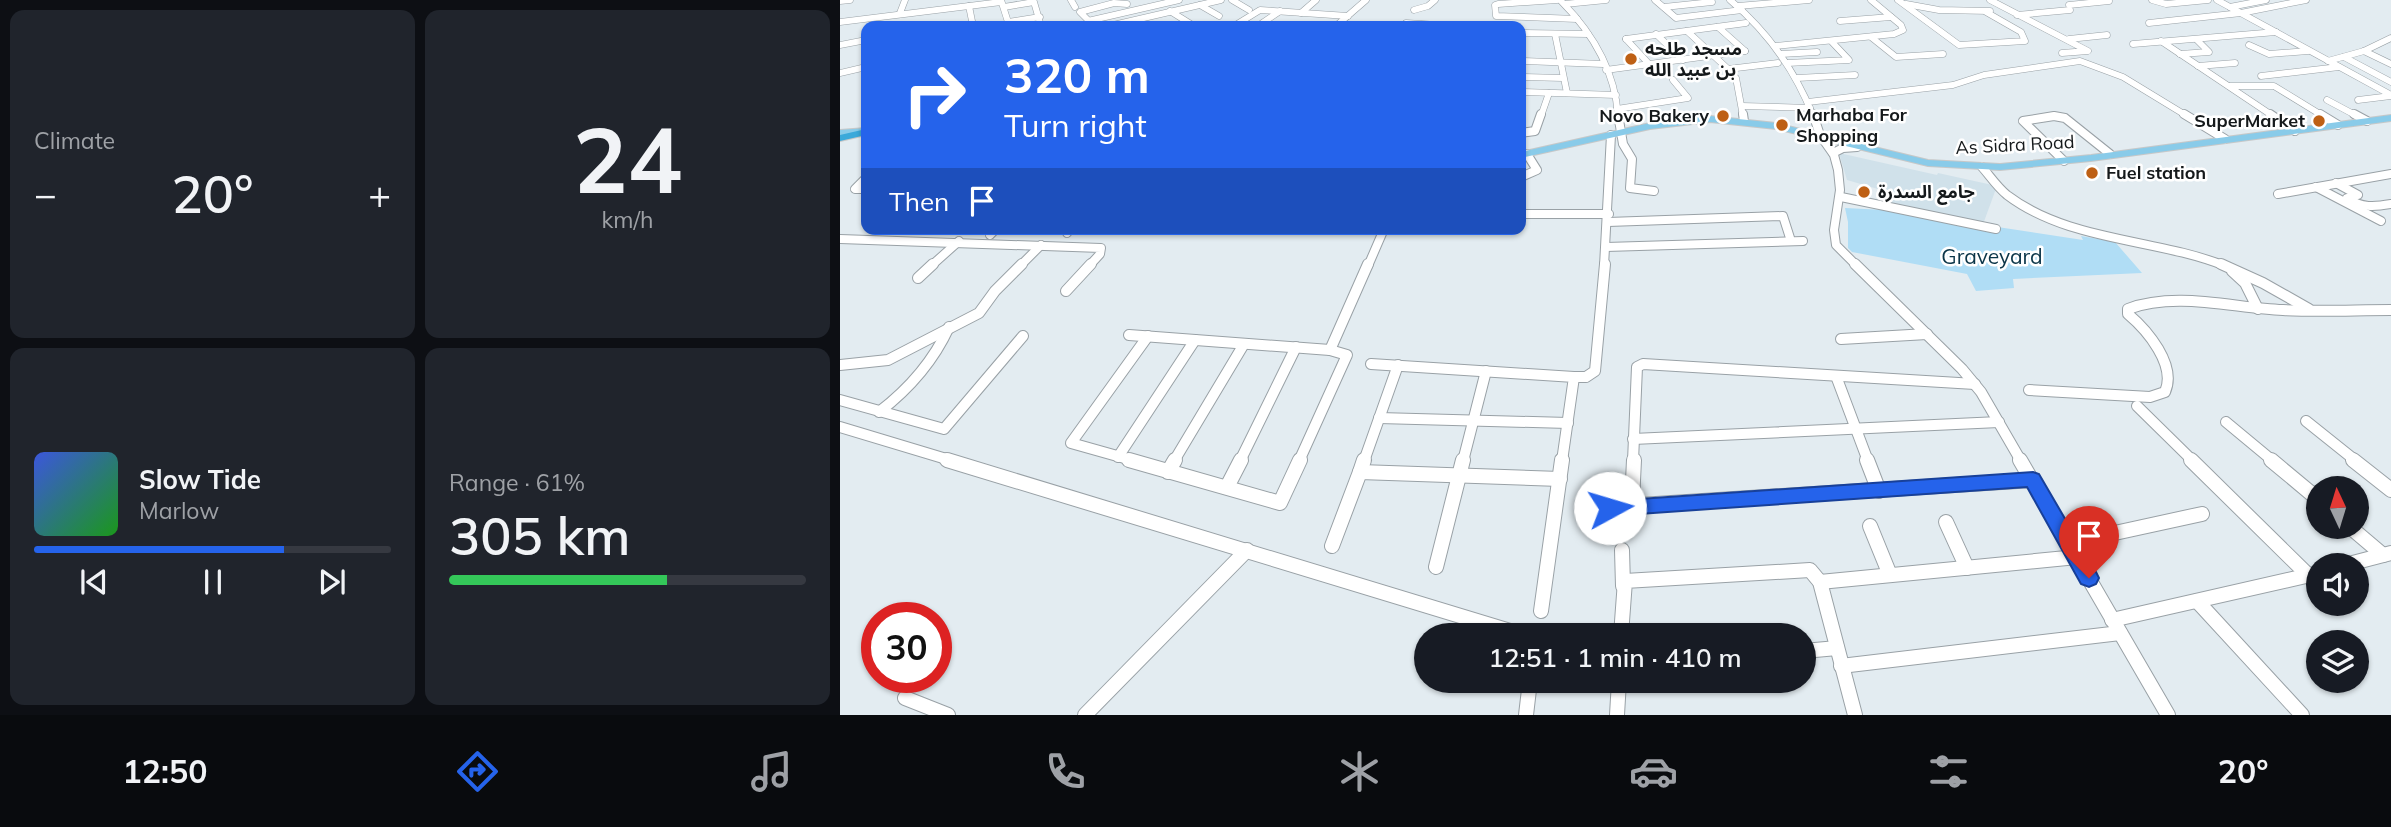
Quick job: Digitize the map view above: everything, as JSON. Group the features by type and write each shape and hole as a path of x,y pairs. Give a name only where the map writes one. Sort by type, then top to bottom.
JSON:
{"highway":[{"path":"840,129 861,130"},
{"path":"840,138 861,131"}],"main road":[{"name":"As Sidra Road","path":"1526,154 1693,120 1745,121 1936,165 1982,167 2064,161 2391,118"}],"street":[{"path":"840,1 850,0"},
{"path":"900,13 905,0"},
{"path":"925,11 929,0"},
{"path":"948,8 950,0"},
{"path":"1071,0 1075,7"},
{"path":"1153,0 1187,21"},
{"path":"1127,4 1114,3 1080,12 1088,21 1179,0"},
{"path":"1132,21 1221,0"},
{"path":"1232,0 1249,10"},
{"path":"1301,13 1316,0"},
{"path":"1342,21 1366,0"},
{"path":"1414,10 1428,6 1434,0"},
{"path":"1577,19 1496,17 1495,5 1509,1 1606,0"},
{"path":"1655,0 1676,18 1782,1 1809,0"},
{"path":"1730,0 1759,26 1781,54 1797,78 1820,137 1833,153 1840,179 1841,197 1832,234 1836,245 1975,384 2168,715"},
{"path":"1775,46 1871,37 1902,30 1901,25 1871,0"},
{"path":"1990,0 2088,51 2062,53"},
{"path":"2017,15 2108,0"},
{"path":"2152,0 2166,4 2208,0"},
{"path":"2217,0 2391,96"},
{"path":"2230,7 2264,0 2277,6"},
{"path":"2149,23 2241,13 2306,0"},
{"path":"1371,364 1574,377 1586,377 1595,371 1616,95 1588,34 1560,1"},
{"path":"1664,7 1711,1 1724,12"},
{"path":"840,22 948,8 1034,2 1040,21"},
{"path":"1525,2 1528,19"},
{"path":"1002,3 1009,21"},
{"path":"1880,8 1902,3 1939,10 1986,12 1995,10 1999,5"},
{"path":"1902,3 1959,45 2025,41 2021,32 1986,12"},
{"path":"1200,5 1219,16"},
{"path":"969,6 972,21"},
{"path":"1241,21 1255,11 1348,16"},
{"path":"1265,21 1280,11"},
{"path":"1015,21 1040,17"},
{"path":"1840,21 1891,17"},
{"path":"1650,65 1626,38 1746,23"},
{"path":"1526,61 1605,67 1650,65 1745,52 1718,27"},
{"path":"1687,31 1728,69 1778,63"},
{"path":"1526,33 1588,34"},
{"path":"2133,44 2276,33"},
{"path":"1555,34 1567,93"},
{"path":"1656,34 1683,60"},
{"path":"2069,39 2107,35"},
{"path":"1871,37 1896,57 1943,54"},
{"path":"2328,61 2364,51 2391,38"},
{"path":"2180,54 2209,52 2197,40"},
{"path":"840,45 861,41"},
{"path":"1787,63 1849,61 1832,41"},
{"path":"2161,41 2295,131"},
{"path":"2249,45 2269,54 2308,51"},
{"path":"2364,51 2391,64"},
{"path":"1781,54 1817,52"},
{"path":"2344,57 2391,82"},
{"path":"1742,106 1809,105 1953,85 1984,75 2078,61 2123,77 2225,139"},
{"path":"2198,66 2235,63"},
{"path":"2261,76 2339,67"},
{"path":"840,73 861,68"},
{"path":"1797,78 1855,75"},
{"path":"1526,76 1563,78"},
{"path":"1736,78 1745,121"},
{"path":"1617,109 1688,98 1673,80"},
{"path":"2228,86 2274,86 2338,125"},
{"path":"2381,90 2391,89"},
{"path":"1526,92 1616,95"},
{"path":"1526,132 1535,131 1549,93"},
{"path":"2358,100 2391,96"},
{"path":"2327,100 2367,121"},
{"path":"2064,161 2023,121 2065,118 2110,154"},
{"path":"1614,134 1632,159 1630,188 1654,191"},
{"path":"1833,153 1843,148 1857,147"},
{"path":"1526,156 1537,170 1526,175"},
{"path":"1982,167 2004,193 2060,222 2183,252 2227,267 2311,310"},
{"path":"2277,194 2391,174"},
{"path":"2376,177 2391,184"},
{"path":"2336,183 2358,195 2347,198 2358,205 2373,208 2391,204"},
{"path":"2316,187 2381,221"},
{"path":"1841,197 1996,229"},
{"path":"1526,214 1608,218 1783,216 1791,241"},
{"path":"1330,350 1381,235"},
{"path":"840,239 959,241 1102,249 1066,291"},
{"path":"918,278 959,241"},
{"path":"1606,247 1803,241"},
{"path":"840,365 888,360 979,313 995,290 1041,245"},
{"path":"2227,267 2245,283 2258,309"},
{"path":"2029,390 2159,395 2167,389 2160,355 2152,336 2128,314 2128,309 2143,304 2258,309 2391,310"},
{"path":"879,412 908,387 941,344 948,327"},
{"path":"1841,339 1927,334"},
{"path":"1129,335 1330,350 1347,355 1280,503 1071,443 1148,337"},
{"path":"840,400 937,429 946,428 1023,337"},
{"path":"1118,457 1195,340"},
{"path":"1168,472 1244,344"},
{"path":"1227,487 1296,347"},
{"path":"1640,505 1632,501 1633,439 1637,368 1643,364 1975,384"},
{"path":"1332,546 1398,365"},
{"path":"1436,567 1486,371"},
{"path":"1836,376 1880,491"},
{"path":"1541,611 1574,377"},
{"path":"2137,406 2306,567"},
{"path":"1379,418 1568,422"},
{"path":"2306,421 2391,491"},
{"path":"1633,439 1999,422"},
{"path":"2227,422 2306,489"},
{"path":"840,427 1484,623"},
{"path":"1360,472 1560,479"},
{"path":"1610,508 2033,480"},
{"path":"2068,542 2202,514"},
{"path":"1946,522 1967,568"},
{"path":"1870,526 1890,575"},
{"path":"2366,539 2387,554"},
{"path":"1085,715 1247,550"},
{"path":"1621,623 1622,550"},
{"path":"2369,559 2387,554"},
{"path":"1820,582 2077,557"},
{"path":"1623,586 1625,582 1632,580 1807,569 1814,572 1820,582 1855,715"},
{"path":"1841,666 2116,626 2197,601 2306,576"},
{"path":"2197,601 2302,715"},
{"path":"1816,650 1837,648"},
{"path":"1526,715 1529,693"},
{"path":"1617,715 1618,693"},
{"path":"905,698 948,715"}],"shaded area":[{"path":"1839,153 1997,186 1982,227 1889,205 1895,194 1847,180"}],"green space":[{"name":"Graveyard","path":"1845,208 1885,210 2083,240 2081,236 2115,242 2142,273 2013,279 2014,288 1976,291 1967,274 1852,252 1848,248"}],"place":[{"name":"مسجد طلحه بن عبيد الله","path":"1631,59"},
{"name":"Novo Bakery","path":"1723,116"},
{"name":"SuperMarket","path":"2319,121"},
{"name":"Marhaba For Shopping","path":"1782,125"},
{"name":"Fuel station","path":"2092,173"},
{"name":"جامع السدرة","path":"1864,192"}],"route":[{"path":"1610,508 2033,480 2089,578"}]}
